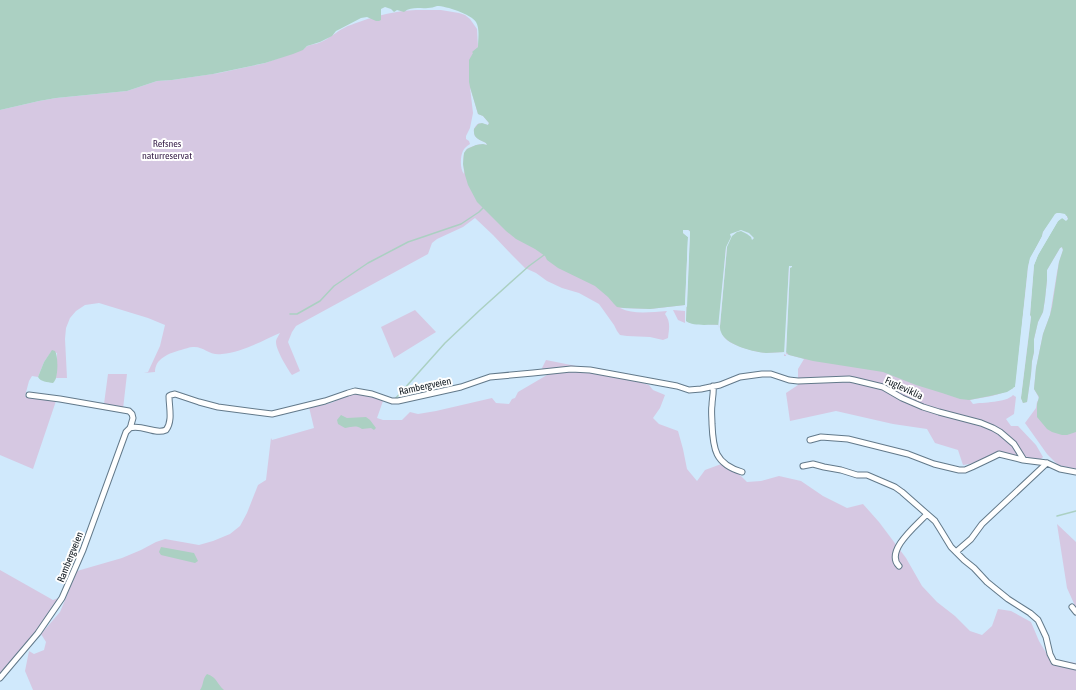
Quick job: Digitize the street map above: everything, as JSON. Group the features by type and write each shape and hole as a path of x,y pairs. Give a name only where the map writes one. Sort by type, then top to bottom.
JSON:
{"street":[{"name":"Rambergveien","path":"0,678 38,633 62,598 83,550 126,432 135,426 161,431 166,430 169,426 170,420 169,396 172,394 218,406 272,414 325,402 353,392 364,392 392,401 398,401 462,387 490,377 571,369 590,370 677,386 687,390"},
{"name":"Fugleviklia","path":"687,390 696,390 725,384 740,377 762,374 771,374 789,380 798,381 854,380 883,387 902,398 934,411 981,423 993,428 1014,444 1024,460"},
{"path":"713,386 712,412 713,440 715,449 724,464 730,468 742,472"},
{"path":"29,395 129,411 133,416 130,428"},
{"path":"810,440 821,437 848,439 908,454 934,464 959,470 972,468 998,454 1001,454 1024,460 1047,463 1060,469 1076,472"},
{"path":"956,552 971,539 984,522 1047,463"},
{"path":"802,466 816,465 857,475 867,475 897,489 938,524 951,547 992,587 1038,620 1045,633 1054,662 1076,667"},
{"path":"899,566 896,562 896,557 901,543 917,523 927,514"},
{"path":"1072,607 1076,612"}],"green space":[{"name":"Refsnes naturreservat","path":"416,10 441,10 459,13 470,19 477,29 478,47 470,60 469,82 1076,175 1076,469 1058,465 1047,454 1025,423 1036,408 1039,399 1034,389 1036,368 1043,334 1050,315 1059,262 1063,250 1062,247 1047,270 1043,312 1038,322 1034,339 1034,352 1027,402 1023,403 1021,398 1034,265 1066,221 1067,216 1057,213 1047,226 1030,259 1013,388 997,395 970,400 973,404 1005,400 1013,395 1016,397 1014,414 1006,419 1011,426 1018,426 1036,445 1043,457 1039,461 998,452 977,463 963,465 958,450 935,443 927,429 893,424 836,411 790,421 786,393 798,385 798,369 804,359 786,354 786,356 784,356 784,352 766,353 746,349 727,340 722,334 720,327 718,328 718,325 690,323 686,321 690,231 684,230 687,259 685,305 650,309 620,308 631,312 667,311 665,314 669,323 668,338 663,340 650,337 620,335 599,304 579,293 562,288 547,281 536,273 525,268 475,218 463,227 437,239 432,243 428,254 296,326 288,342 300,371 292,375 282,359 276,345 277,338 280,333 252,346 229,353 214,354 197,347 187,348 172,353 160,360 155,372 144,373 148,372 160,346 165,325 148,318 99,303 85,305 76,311 70,318 66,328 65,339 67,378 56,378 57,353 51,352 44,362 38,377 32,376 29,381 25,396 56,401 33,469 0,455 0,110 56,98 127,91 157,81 219,73 265,63 304,49 309,45 321,42 346,27 380,15","holes":["470,87 478,114 483,116 489,123 488,125 481,123 478,124 474,129 474,135 487,145 477,145 465,151 463,158 464,174 461,166 461,156 464,149 470,144 466,139 466,136 470,128 473,113"]},
{"path":"415,310 436,332 394,358 381,327"},
{"path":"673,310 685,311 685,323 678,320"},
{"path":"546,360 586,368 585,372 639,382 649,385 653,390 665,395 660,408 653,418 659,424 678,431 687,469 697,481 705,470 724,463 735,470 747,482 761,481 779,476 801,481 823,496 847,508 863,504 879,522 906,558 922,586 937,602 955,616 970,631 982,635 992,626 998,609 1011,611 1031,622 1039,641 1051,661 1057,660 1076,663 1076,690 33,690 25,671 29,651 34,654 44,650 46,642 41,634 60,612 77,571 122,558 165,539 199,545 230,534 240,526 258,485 266,480 271,438 272,440 314,428 309,407 331,403 346,396 355,394 373,397 383,401 377,418 383,420 402,420 410,412 418,414 436,411 492,398 496,403 509,404 518,392 547,375 542,368"},
{"path":"108,374 127,374 123,409 104,404"},
{"path":"1057,524 1076,542 1076,608 1067,588"},
{"path":"0,570 53,600 61,597 50,615 0,676"}],"shaded area":[{"path":"0,0 1076,0 1076,432 1062,435 1047,429 1037,417 1037,404 1039,397 1034,389 1036,368 1043,334 1052,307 1059,262 1063,250 1062,247 1047,270 1043,312 1038,322 1034,339 1034,352 1027,402 1023,403 1021,398 1031,317 1034,265 1038,255 1058,221 1062,218 1068,219 1067,216 1057,213 1043,232 1030,259 1015,387 1007,392 990,396 969,400 960,399 916,385 883,372 813,361 789,355 786,352 789,266 785,352 766,353 740,347 728,341 721,331 720,326 727,247 719,325 702,325 689,323 686,321 689,230 684,230 683,232 688,237 685,305 650,309 617,307 595,286 558,268 535,249 516,239 477,202 468,185 465,175 463,164 464,153 467,149 476,145 487,145 474,135 474,129 478,124 482,123 488,125 489,123 483,116 478,114 470,87 469,60 473,53 472,52 478,47 478,28 476,22 464,13 441,6 413,8 404,12 397,10 394,12 385,7 381,9 381,20 379,21 367,17 361,18 336,31 332,36 307,46 303,50 265,63 213,74 157,81 127,91 56,98 0,110"},
{"path":"52,350 55,351 57,356 57,372 53,383 42,381 38,377 44,362"},
{"path":"341,415 347,418 366,417 376,428 374,430 371,428 345,428 338,424 337,420"},
{"path":"161,547 194,553 198,561 195,563 161,555 159,552"},
{"path":"207,674 215,679 224,690 200,690"}],"pier":[{"path":"1057,213 1065,214 1068,219 1066,221 1062,218 1058,221 1038,255 1034,265 1031,317 1021,397 1019,395 1029,317 1032,265 1036,254 1056,220 1062,216 1066,219 1064,216 1057,215 1045,233 1032,259 1018,383 1017,388 1013,391 1016,383 1028,267 1030,258 1042,237 1043,232"},
{"path":"683,230 688,230 690,232 687,307 685,306 688,237 683,233"},
{"path":"741,230 749,233 754,238 752,240 747,234 741,231 737,232 732,236 727,247 720,326 718,328 726,247 731,237 730,234"},
{"path":"789,266 792,267 790,268 786,355 784,354"}],"waterway":[{"path":"290,314 297,314 320,301 334,286 368,263 408,242 461,224 483,208"},
{"path":"395,399 445,343 529,266 544,255"},
{"path":"1057,516 1076,511"}]}
